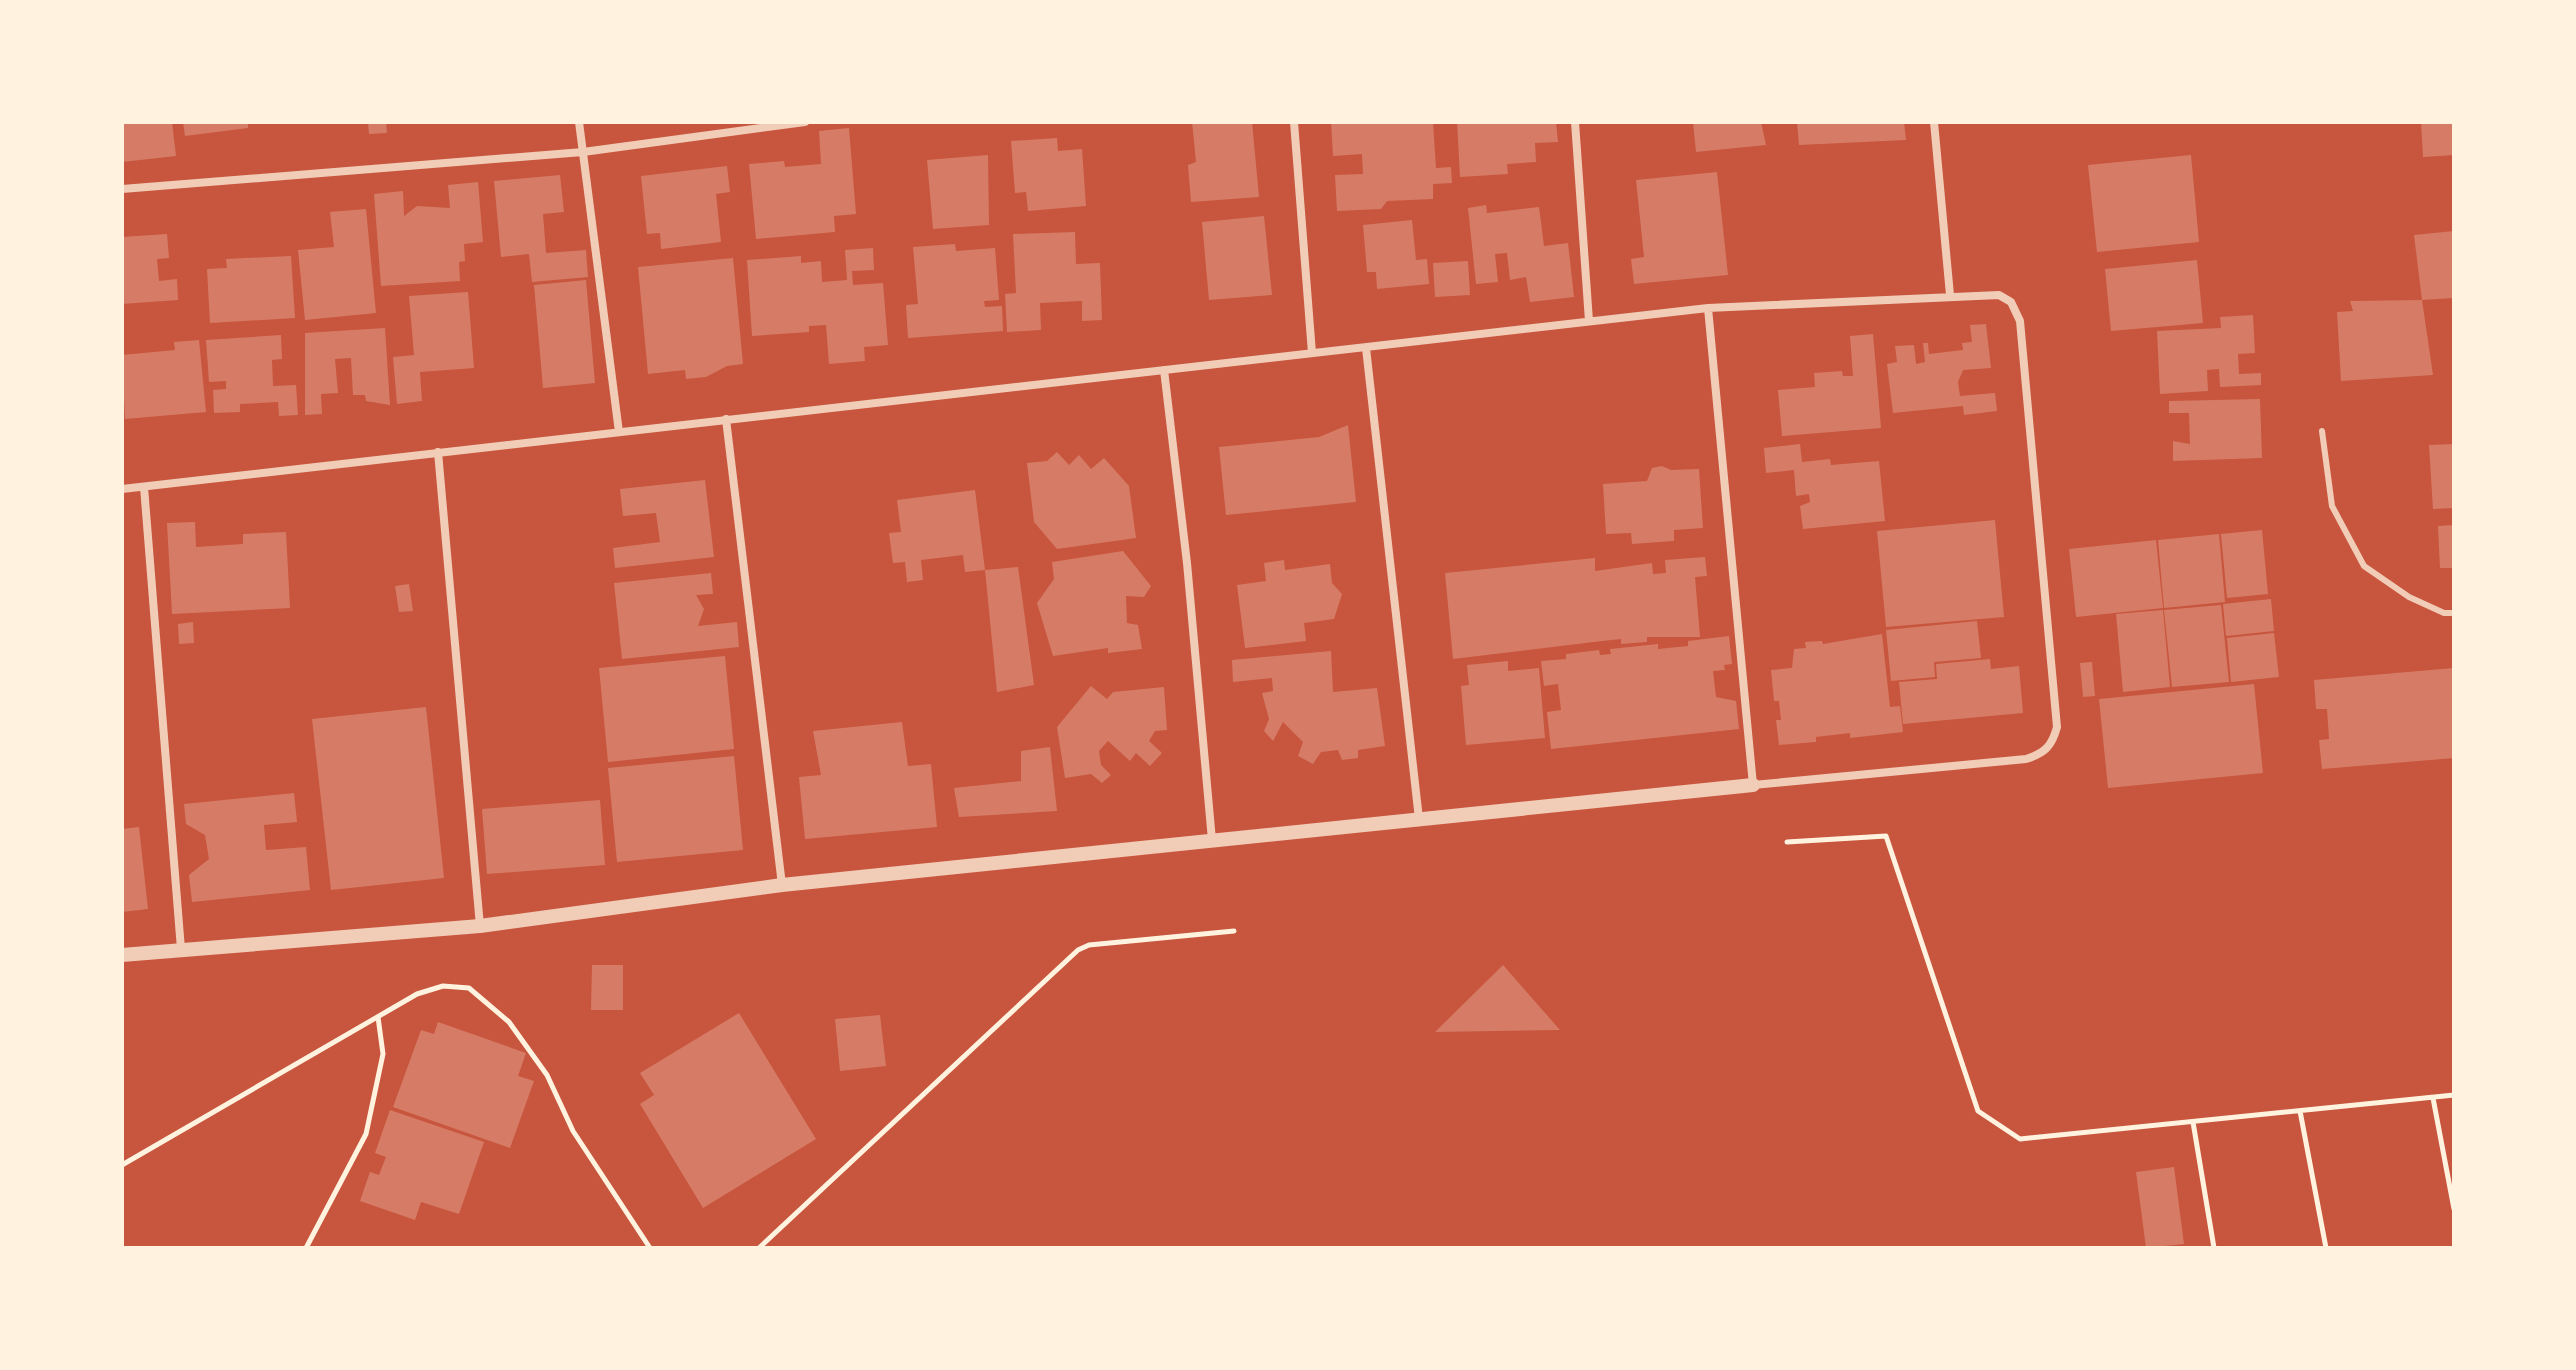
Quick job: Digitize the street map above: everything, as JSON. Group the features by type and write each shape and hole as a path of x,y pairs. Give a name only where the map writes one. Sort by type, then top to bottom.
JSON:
{"street":[{"path":"579,122 619,432"},
{"path":"122,189 583,152 805,122"},
{"path":"1294,122 1312,353"},
{"path":"1575,122 1589,321"},
{"path":"1934,122 1950,295"},
{"path":"122,489 1708,308 1999,295 2011,302 2020,321 2057,727 2052,744 2026,759 782,885 480,926 122,955"},
{"path":"1708,308 1753,785"},
{"path":"1366,348 1419,819"},
{"path":"1164,370 1187,563 1212,840"},
{"path":"726,419 782,885"},
{"path":"438,452 480,926"},
{"path":"144,487 181,949"}],"lane":[{"path":"2322,431 2332,506 2364,566 2409,597 2444,613 2454,613"}],"path":[{"path":"1787,842 1886,836 1978,1111 2020,1139 2454,1095"},
{"path":"759,1248 1078,950 1089,945 1234,931"},
{"path":"122,1165 417,994 443,986 469,988 509,1022 547,1075 573,1131 650,1248"},
{"path":"306,1248 366,1134 383,1054 378,1017"},
{"path":"2433,1098 2454,1209"},
{"path":"2300,1111 2326,1248"},
{"path":"2193,1122 2214,1248"}],"building":[{"path":"122,122 172,122 176,156 122,162"},
{"path":"183,122 248,122 248,128 185,136"},
{"path":"368,122 386,122 387,133 369,134"},
{"path":"1192,122 1252,122 1259,197 1191,202 1188,165 1196,162"},
{"path":"1331,122 1433,122 1436,168 1451,167 1452,183 1433,184 1433,199 1387,201 1381,209 1337,211 1335,175 1363,174 1362,154 1333,156"},
{"path":"1457,122 1556,122 1558,142 1535,143 1536,162 1507,164 1508,174 1460,177"},
{"path":"1693,122 1761,122 1766,145 1696,152"},
{"path":"1797,122 1904,122 1906,140 1799,145"},
{"path":"2421,122 2454,122 2454,155 2423,157"},
{"path":"849,128 856,214 834,216 835,232 756,239 749,164 784,161 785,167 821,164 819,131"},
{"path":"1057,138 1058,151 1082,149 1086,206 1028,211 1026,192 1015,193 1011,141"},
{"path":"988,155 989,225 933,229 927,160"},
{"path":"2191,155 2199,242 2097,252 2088,165"},
{"path":"727,166 730,192 716,194 721,242 661,249 660,233 647,234 641,176"},
{"path":"1717,172 1728,275 1634,284 1631,259 1644,257 1636,180"},
{"path":"560,175 564,212 543,214 546,253 586,250 588,277 532,282 529,254 501,257 494,181"},
{"path":"478,182 483,242 464,244 465,261 459,262 460,281 381,286 374,194 403,191 404,216 417,206 450,208 448,185"},
{"path":"1486,205 1487,213 1539,207 1544,246 1568,243 1574,297 1530,302 1526,277 1510,280 1507,253 1495,254 1498,282 1476,284 1468,208"},
{"path":"366,209 376,313 305,320 298,250 334,247 330,212"},
{"path":"1264,216 1272,295 1209,300 1202,222"},
{"path":"1412,220 1416,260 1427,259 1429,284 1377,289 1376,272 1367,272 1363,225"},
{"path":"2454,231 2454,298 2422,300 2414,235"},
{"path":"1075,232 1076,264 1100,263 1102,320 1082,321 1082,301 1040,303 1041,330 1007,332 1005,294 1016,293 1013,234"},
{"path":"167,234 169,258 157,259 159,281 177,279 178,300 122,304 122,237"},
{"path":"955,244 956,251 995,248 999,300 984,301 985,307 1002,306 1003,331 908,338 906,305 918,304 913,247"},
{"path":"873,248 874,270 852,271 853,285 883,283 888,345 864,347 865,361 829,364 826,325 809,326 809,332 752,336 747,260 801,256 801,263 821,261 822,282 847,280 845,250"},
{"path":"291,256 295,318 210,323 207,269 227,268 226,259"},
{"path":"733,258 743,364 727,366 706,377 686,379 685,370 648,374 638,267"},
{"path":"2197,260 2203,323 2111,331 2105,269"},
{"path":"1468,261 1470,295 1435,297 1433,263"},
{"path":"586,280 595,383 543,388 534,285"},
{"path":"468,292 474,368 420,372 422,401 397,404 393,357 414,355 409,296"},
{"path":"2422,300 2433,375 2341,381 2337,312 2353,311 2350,301"},
{"path":"2253,315 2255,353 2238,354 2239,374 2261,373 2261,385 2220,387 2219,369 2207,370 2208,391 2160,394 2157,331 2221,328 2220,317"},
{"path":"1986,324 1991,368 1963,370 1958,382 1960,396 1995,393 1997,411 1964,415 1963,406 1893,413 1887,364 1897,362 1895,346 1914,345 1916,364 1925,362 1923,343 1928,343 1929,354 1963,350 1962,343 1972,342 1970,325"},
{"path":"385,328 390,405 366,401 365,395 353,395 351,358 335,359 338,393 321,394 322,414 305,415 305,333"},
{"path":"1873,334 1881,428 1782,436 1778,390 1815,387 1814,373 1842,371 1843,376 1853,376 1850,336"},
{"path":"281,335 282,359 272,360 273,386 296,385 298,415 279,416 278,402 240,404 240,412 214,413 213,390 226,389 226,381 209,382 206,340"},
{"path":"199,340 206,412 125,419 122,355 175,350 174,342"},
{"path":"2260,399 2262,458 2173,461 2173,441 2190,444 2189,413 2169,413 2169,401"},
{"path":"1348,425 1356,502 1226,515 1219,447 1319,437"},
{"path":"1800,444 1802,462 1830,459 1831,465 1879,461 1885,521 1803,529 1800,506 1810,502 1809,494 1796,496 1794,470 1766,473 1764,448"},
{"path":"2454,444 2454,508 2433,509 2429,445"},
{"path":"1057,452 1069,465 1079,455 1091,469 1104,458 1129,486 1136,538 1057,549 1034,522 1027,463 1047,461"},
{"path":"1662,466 1671,470 1699,469 1703,528 1674,530 1674,541 1632,544 1631,533 1606,534 1603,484 1647,481 1652,468"},
{"path":"705,480 714,557 615,568 613,548 660,542 656,513 623,516 620,489"},
{"path":"975,490 985,570 965,572 963,555 921,560 923,580 907,582 905,562 893,563 889,533 901,532 897,500"},
{"path":"1995,520 2004,617 1886,627 1877,531"},
{"path":"195,522 196,547 243,544 243,534 286,532 290,608 172,614 167,523"},
{"path":"2454,525 2454,568 2440,568 2438,526"},
{"path":"2262,530 2268,594 2227,598 2221,534"},
{"path":"2219,534 2225,602 2164,608 2158,540"},
{"path":"2156,540 2163,608 2076,617 2069,549"},
{"path":"1123,551 1151,586 1144,597 1126,596 1127,623 1138,625 1142,649 1108,653 1108,648 1053,656 1037,603 1054,579 1052,562"},
{"path":"1705,557 1707,576 1695,577 1700,637 1647,637 1647,642 1621,644 1621,639 1453,659 1445,573 1595,558 1595,571 1652,563 1653,574 1666,573 1665,560"},
{"path":"1284,560 1285,570 1330,564 1332,583 1342,594 1334,619 1304,623 1306,641 1245,648 1237,585 1266,581 1264,563"},
{"path":"1018,567 1034,685 997,692 985,570"},
{"path":"711,573 713,594 696,595 704,609 698,626 737,622 739,647 622,659 614,583"},
{"path":"409,584 413,611 399,612 395,586"},
{"path":"2271,599 2274,631 2226,636 2223,604"},
{"path":"2221,605 2229,682 2172,687 2164,610"},
{"path":"2163,610 2170,687 2123,692 2116,614"},
{"path":"1977,621 1981,658 1934,662 1935,677 1891,681 1886,630"},
{"path":"193,622 194,643 179,644 178,624"},
{"path":"2274,633 2279,677 2231,682 2227,638"},
{"path":"1882,634 1890,707 1900,706 1903,732 1850,738 1850,733 1816,737 1816,742 1779,745 1776,720 1781,720 1779,701 1774,701 1771,670 1792,668 1794,649 1806,648 1805,642 1822,641 1823,644"},
{"path":"1729,636 1732,664 1724,665 1725,670 1713,671 1716,697 1736,701 1739,729 1551,749 1547,712 1561,710 1558,684 1544,686 1541,661 1566,659 1566,654 1599,650 1600,655 1611,654 1610,649 1658,644 1658,649 1688,646 1688,641"},
{"path":"1331,651 1333,692 1377,688 1385,746 1358,750 1358,758 1342,760 1338,750 1321,752 1313,764 1298,756 1303,742 1283,722 1273,741 1264,731 1269,719 1262,693 1273,691 1272,678 1233,682 1232,660"},
{"path":"725,656 734,749 608,762 599,668"},
{"path":"1990,659 1991,669 2019,666 2023,713 1903,724 1899,682 1937,679 1936,664"},
{"path":"1508,661 1508,671 1539,668 1545,738 1466,745 1461,686 1469,685 1467,665"},
{"path":"2092,662 2095,696 2083,697 2080,663"},
{"path":"2454,668 2454,758 2322,769 2319,740 2329,739 2327,709 2316,709 2314,680"},
{"path":"2254,684 2263,773 2108,788 2099,699"},
{"path":"1091,686 1107,699 1113,692 1164,687 1167,730 1155,731 1149,741 1162,753 1150,766 1136,753 1130,761 1108,741 1099,751 1101,765 1111,775 1102,783 1091,774 1065,778 1057,727"},
{"path":"426,707 444,878 331,890 312,719"},
{"path":"902,722 908,766 931,764 937,827 805,839 799,777 821,775 813,731"},
{"path":"1050,747 1057,811 959,817 954,788 1021,781 1021,751"},
{"path":"734,756 743,850 617,862 608,768"},
{"path":"294,793 297,822 264,825 266,850 306,847 310,890 192,902 189,875 209,859 205,835 186,824 184,804"},
{"path":"600,800 605,865 487,874 482,809"},
{"path":"139,827 148,909 122,912 122,829"},
{"path":"592,965 623,965 623,1010 591,1010"},
{"path":"1503,965 1560,1030 1435,1032"},
{"path":"739,1013 816,1139 703,1208 640,1104 654,1095 640,1073"},
{"path":"880,1015 886,1066 840,1071 835,1019"},
{"path":"438,1022 526,1053 518,1076 534,1081 510,1148 393,1107 421,1030 434,1034"},
{"path":"390,1110 484,1142 459,1214 421,1202 415,1220 360,1201 370,1172 379,1175 386,1157 375,1153"},
{"path":"2174,1167 2184,1244 2146,1248 2136,1172"}]}
